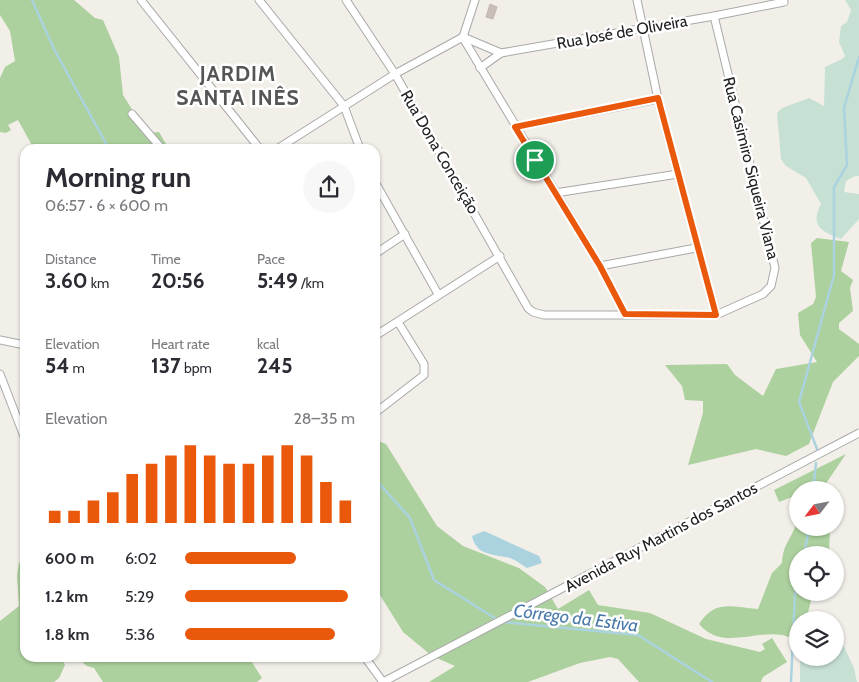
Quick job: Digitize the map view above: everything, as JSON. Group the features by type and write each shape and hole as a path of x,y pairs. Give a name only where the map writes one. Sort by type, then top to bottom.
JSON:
{"street":[{"path":"141,0 256,144"},
{"path":"259,0 344,106 358,144"},
{"name":"Rua Dona Conceição","path":"346,0 395,74 528,308 533,312 544,315 625,314"},
{"path":"285,144 395,74 463,37 475,0"},
{"path":"463,37 515,127 600,266 625,314 716,315 696,248 658,98 637,0"},
{"name":"Rua José de Oliveira","path":"501,53 784,2"},
{"name":"Rua Casimiro Siqueira Viana","path":"714,16 775,268 772,286 763,294 716,315"},
{"path":"463,37 501,53"},
{"path":"480,68 501,53"},
{"path":"515,127 658,98"},
{"path":"132,114 158,144"},
{"path":"555,193 678,174"},
{"path":"380,191 438,294"},
{"path":"380,251 405,234"},
{"path":"600,266 696,248"},
{"path":"380,333 500,256"},
{"path":"380,409 424,375 424,364 398,322"},
{"path":"0,340 20,344"},
{"path":"0,374 20,426"},
{"name":"Avenida Ruy Martins dos Santos","path":"382,682 859,433"},
{"path":"368,662 382,682"}],"green space":[{"path":"0,0 74,0 95,18 103,20 119,57 123,95 147,133 159,132 166,144 31,144 18,120 8,125 11,130 6,133 0,132 0,78 5,67 15,61 10,31 0,15"},
{"path":"845,0 859,0 859,176 846,181 844,192 859,194 859,219 841,239 824,231 817,223 821,204 806,178 786,166 781,159 777,113 782,108 809,98 824,106 825,67 845,56 839,42 841,26 847,22 851,10"},
{"path":"817,238 849,242 841,271 853,280 850,288 853,311 839,323 839,329 859,344 859,356 833,382 809,444 786,456 756,449 688,465 703,413 703,401 685,400 682,386 665,365 727,364 735,375 763,396 776,369 817,362 800,335 798,313 813,304 816,297 811,243"},
{"path":"380,442 386,444 437,526 463,546 519,568 545,587 558,609 589,590 598,605 650,613 706,639 760,652 765,649 762,644 772,638 787,662 763,677 761,682 639,682 618,659 610,657 580,663 528,682 429,682 455,666 432,656 403,632 380,595"},
{"path":"846,454 828,481 792,481"},
{"path":"789,482 789,498 779,502 774,490"},
{"path":"791,536 830,536 829,546 789,546 789,601 811,601 808,611 789,611 789,637 771,634 728,638 708,632 699,624 711,611 725,606 758,609 772,573 782,563 786,546"},
{"path":"19,562 20,662 64,662 65,665 59,678 54,682 0,682 0,621 19,606 17,576"},
{"path":"844,647 854,668 857,682 800,682 800,666 844,666"},
{"path":"82,662 252,662 262,678 257,682 103,682 94,668"}],"water":[{"path":"484,531 539,556 542,563 527,568 510,558 482,551 474,543 472,536"}],"building":[{"path":"490,4 497,7 493,19 486,17"}],"waterway":[{"name":"Córrego da Estiva","path":"32,0 54,49 106,144"},
{"path":"817,449 799,402 834,275 834,187 847,165 844,108 859,57"},
{"path":"814,481 816,463"},
{"name":"Córrego da Estiva","path":"380,485 410,518 434,580 498,620"},
{"path":"806,546 808,536"},
{"path":"791,682 795,601"},
{"name":"Córrego da Estiva","path":"503,622 638,635 712,682"}],"district":[{"name":"JARDIM SANTA INÊS","path":"238,85"}],"route":[{"path":"658,98 696,248 716,315 625,314 600,266 535,160 515,127 658,98"}]}
